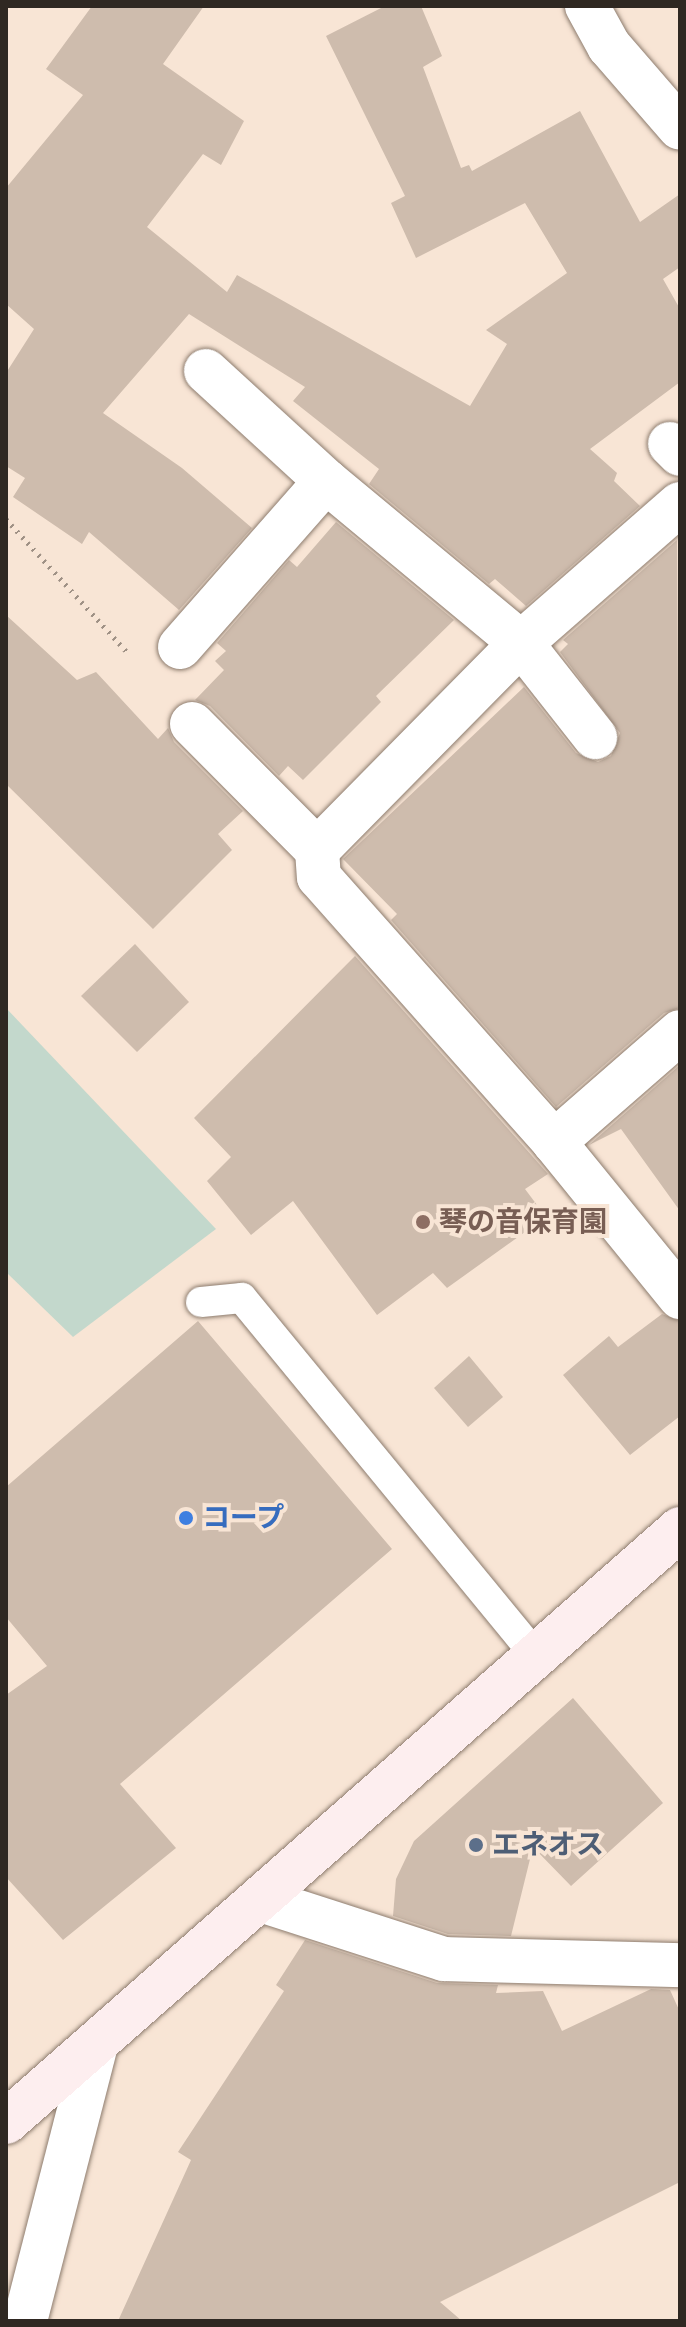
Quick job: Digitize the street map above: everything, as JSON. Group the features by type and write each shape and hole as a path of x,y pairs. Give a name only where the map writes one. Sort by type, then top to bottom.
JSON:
{"street":[{"path":"587,6 609,46 680,128"},
{"path":"206,371 326,481 521,643 595,737"},
{"path":"180,647 326,481"},
{"path":"317,850 521,643 680,504"},
{"path":"192,724 317,850 319,877 554,1142 680,1297"},
{"path":"554,1142 680,1032"},
{"path":"6,2122 680,1529"},
{"path":"261,1900 444,1959 680,1965"},
{"path":"25,2321 96,2044"}],"lane":[{"path":"201,1302 242,1298 536,1656"}],"path":[{"path":"6,519 130,655"}],"green space":[{"path":"6,1008 216,1229 73,1337 6,1272"}],"building":[{"path":"92,6 204,6 163,64 244,121 221,165 203,154 147,227 227,292 237,275 470,406 507,344 486,330 567,273 525,203 416,258 391,203 405,196 326,36 385,6 421,6 442,56 423,67 461,168 469,165 472,171 580,111 640,222 680,194 680,267 663,279 680,309 680,382 590,449 617,473 614,481 640,506 526,606 495,579 489,584 369,484 379,469 293,401 305,387 189,314 103,413 182,468 252,528 179,610 89,532 82,544 13,497 25,478 6,466 6,373 34,329 6,304 6,188 83,95 46,69"},
{"path":"336,522 454,620 376,696 381,702 303,780 288,766 279,776 210,706 195,700 224,670 215,661 226,651 217,643 289,560 297,567"},
{"path":"677,540 680,1008 664,1013 556,1107 391,920 397,914 343,859 524,687 576,753 598,762 611,756 620,733 560,652 568,644 563,640"},
{"path":"6,615 77,680 96,672 158,739 168,728 174,742 243,811 218,834 232,850 153,929 6,784"},
{"path":"135,944 189,1002 137,1052 81,996"},
{"path":"355,956 548,1174 525,1189 546,1217 447,1288 433,1273 377,1315 293,1201 251,1235 207,1181 231,1157 194,1118"},
{"path":"680,1065 680,1211 621,1129 589,1145"},
{"path":"662,1314 680,1321 680,1416 630,1455 563,1375 609,1336 618,1347"},
{"name":"コープ","path":"198,1321 392,1549 120,1784 176,1848 63,1940 6,1877 6,1695 47,1666 6,1617 6,1487"},
{"path":"469,1356 503,1397 468,1427 434,1388"},
{"path":"573,1698 663,1803 571,1886 533,1847 511,1936 448,1934 393,1916 396,1879 414,1841"},
{"path":"305,1940 437,1983 498,1985 496,1993 543,1991 562,2031 651,1989 670,1990 680,2012 680,2182 440,2302 462,2321 118,2321 191,2160 178,2152 284,1991 276,1985"}],"place":[{"name":"琴の音保育園","path":"423,1222"},
{"name":"コープ","path":"186,1518"},
{"name":"エネオス","path":"476,1845"}]}
